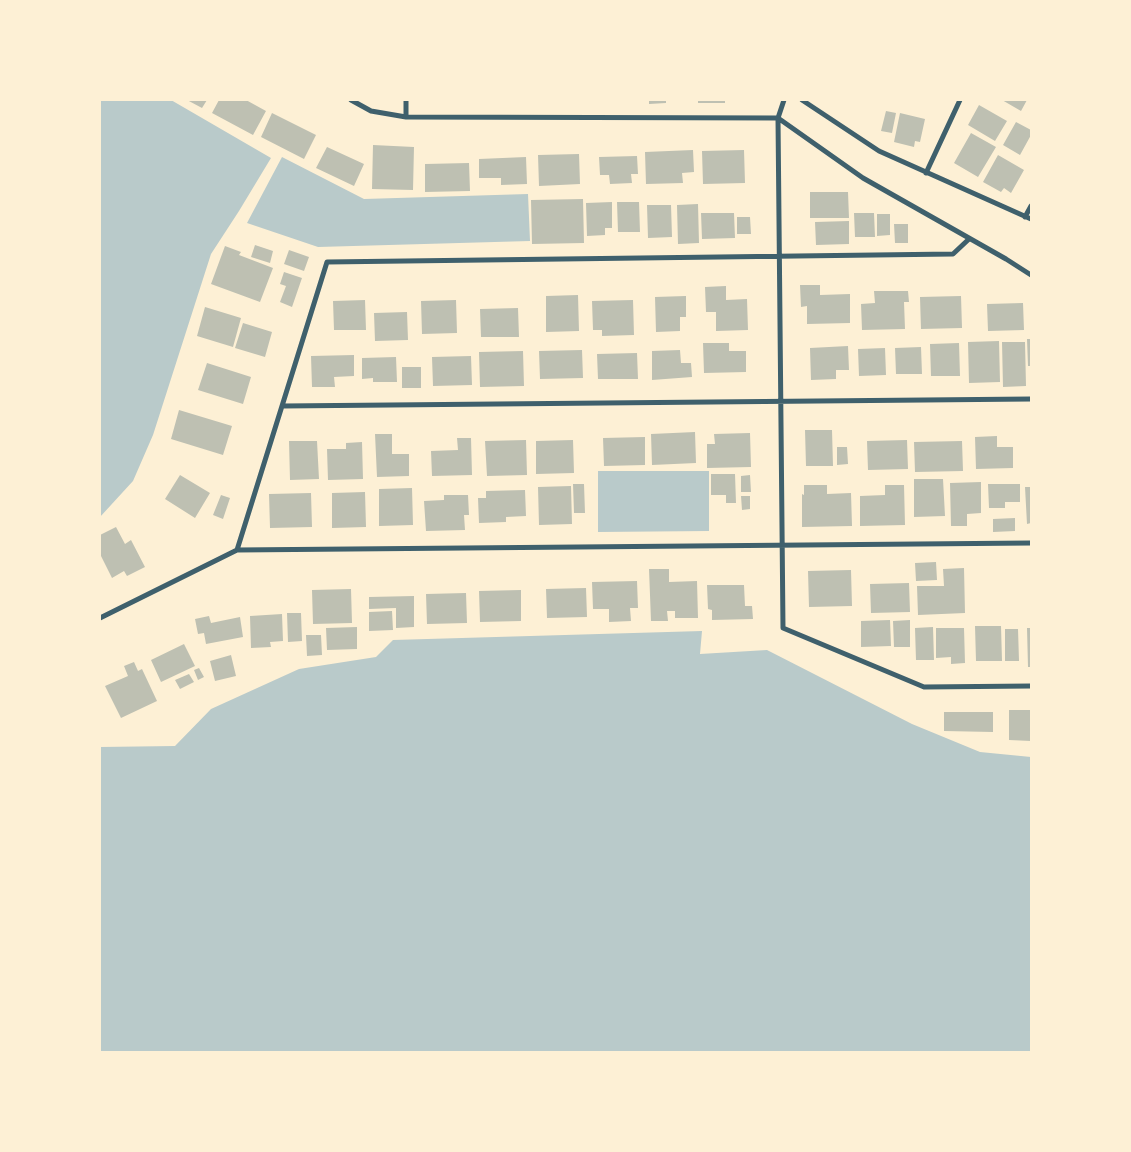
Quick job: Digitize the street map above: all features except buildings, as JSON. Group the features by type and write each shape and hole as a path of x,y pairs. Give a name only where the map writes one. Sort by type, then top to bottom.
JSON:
{"street":[{"path":"351,100 371,111 406,117 778,118 863,178 1006,258 1031,275"},
{"path":"406,100 406,117"},
{"path":"784,100 778,118 783,628 924,687 1031,686"},
{"path":"802,100 879,151 1031,220"},
{"path":"926,173 960,100"},
{"path":"1025,217 1031,206"},
{"path":"237,550 327,262 953,254 969,239"},
{"path":"282,406 1031,399"},
{"path":"100,618 237,550 1031,543"}],"shaded area":[{"path":"100,100 171,100 271,158 211,254 153,435 133,481 100,517"},
{"path":"282,157 364,199 528,194 530,241 318,247 247,223"},
{"path":"598,471 709,471 709,531 598,532"},
{"path":"702,631 700,654 767,650 912,724 980,752 1031,757 1031,1052 100,1052 100,747 175,746 211,709 299,669 376,657 393,640"}]}
